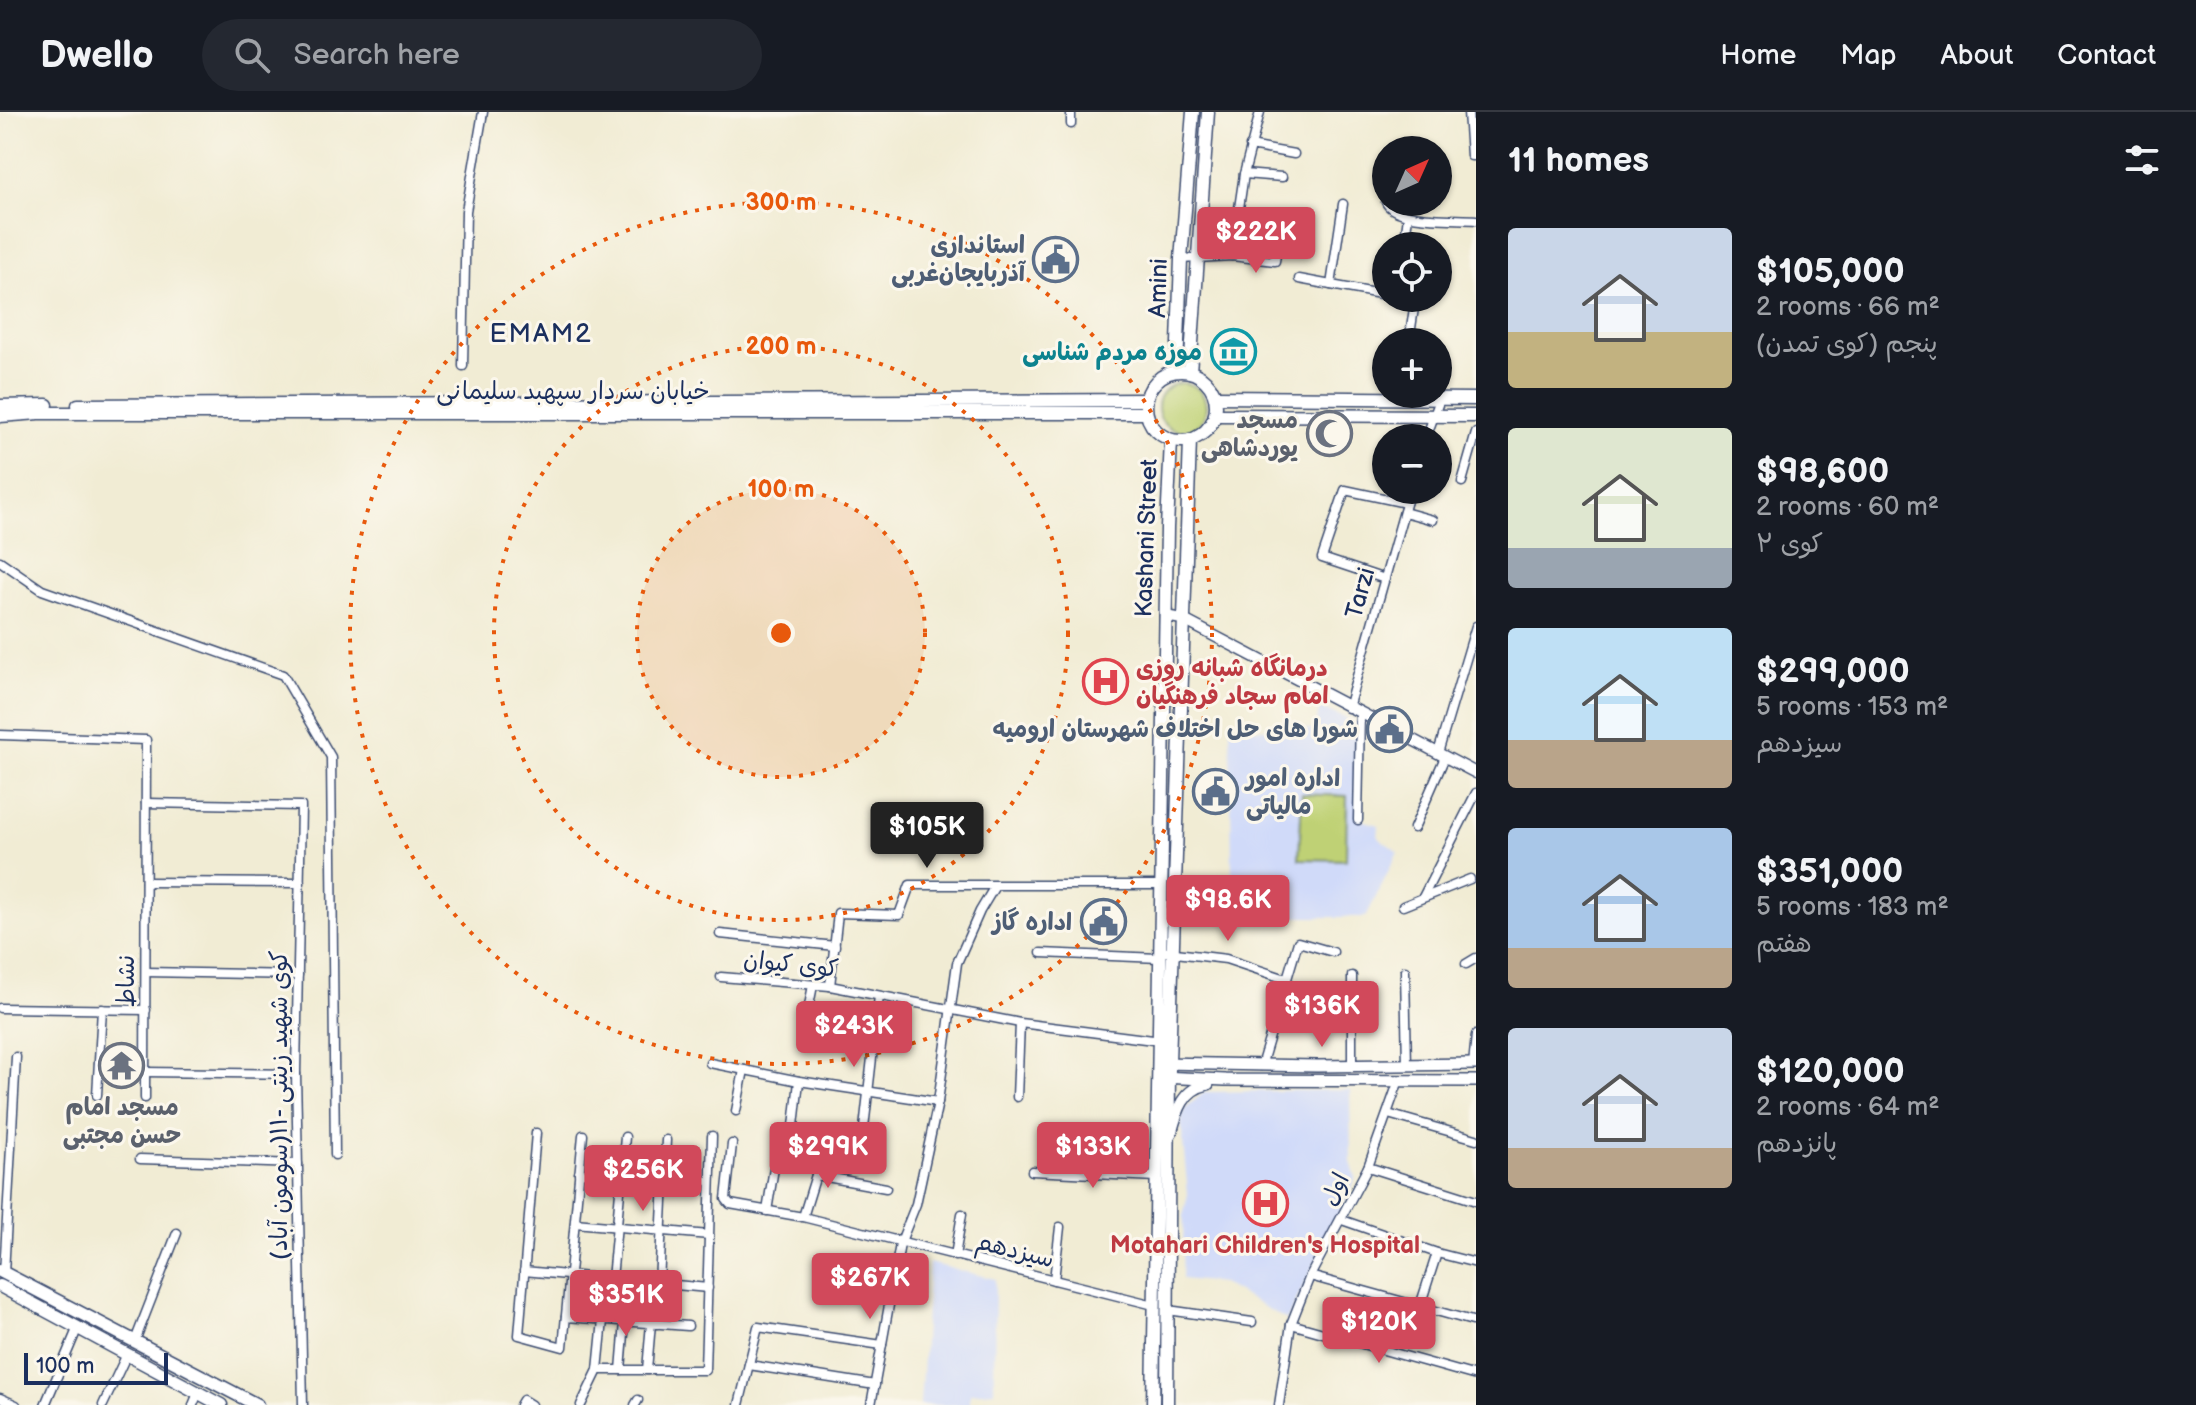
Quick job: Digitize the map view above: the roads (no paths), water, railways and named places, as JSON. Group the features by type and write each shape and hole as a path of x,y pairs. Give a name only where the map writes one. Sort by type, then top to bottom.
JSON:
{"main road":[{"name":"Amini","path":"1184,372 1181,259 1193,112"},
{"path":"1184,372 1199,259 1208,112"},
{"path":"1184,372 1206,381 1215,397 1215,415 1205,431 1190,440 1171,440 1158,433 1146,407 1155,382 1169,373 1184,372"},
{"path":"1215,397 1372,396"},
{"path":"1452,399 1476,399"},
{"name":"خیابان سردار سپهبد سلیمانی","path":"0,406 1146,407"},
{"name":"خیابان سردار سپهبد سلیمانی","path":"0,416 39,413 1146,407"},
{"path":"1215,415 1476,416"},
{"name":"Kashani Street","path":"1153,1405 1156,1177 1163,1077 1160,885 1171,440"},
{"path":"1163,954 1190,440"},
{"path":"1163,1063 1261,1066 1475,1064"},
{"path":"1317,1066 1318,1080"},
{"path":"1163,1077 1476,1081"},
{"name":"Kashani Street","path":"1163,1077 1168,1141 1167,1405"},
{"path":"1168,1141 1178,1107 1186,1095 1196,1086 1225,1080"},
{"path":"1,1277 196,1399 221,1405"},
{"path":"25,1292 135,1341 257,1405"}],"street":[{"path":"463,366 466,211 483,112"},
{"path":"1071,112 1071,124"},
{"path":"1232,256 1244,174 1260,112"},
{"path":"1468,112 1471,156 1476,156"},
{"path":"1250,146 1294,154"},
{"path":"1244,174 1282,177"},
{"path":"1331,285 1343,204"},
{"path":"1406,232 1408,216 1476,220"},
{"path":"1181,259 1232,256 1275,261 1281,229"},
{"path":"1299,279 1372,292"},
{"path":"1399,415 1400,408"},
{"path":"1430,424 1436,408"},
{"path":"1462,482 1476,433"},
{"path":"1385,579 1322,558 1345,490 1405,507 1433,520"},
{"name":"Tarzi","path":"1348,708 1406,504"},
{"path":"0,561 42,590 283,675 331,757 335,1155"},
{"path":"1165,616 1182,619 1476,773"},
{"path":"1414,828 1442,755 1476,626"},
{"path":"1358,820 1360,714"},
{"path":"0,735 0,744"},
{"name":"نشاط","path":"0,735 146,740 145,1098"},
{"path":"1423,897 1476,793"},
{"name":"کوی شهید زینتی -۱۱(سومون آباد)","path":"146,803 301,806 296,1074 303,1405"},
{"path":"1403,906 1470,879"},
{"path":"146,882 300,883"},
{"path":"830,986 838,913 899,915 910,885 1160,885"},
{"path":"871,1405 900,1244 916,1204 938,1102 957,963 995,886"},
{"path":"720,934 835,946"},
{"path":"1261,1066 1298,942 1333,952"},
{"path":"1041,953 1163,954 1226,959 1286,979"},
{"path":"1466,964 1476,958"},
{"path":"1405,971 1407,1065"},
{"path":"146,972 298,975"},
{"path":"1352,976 1352,1066"},
{"name":"کوی کیوان","path":"721,977 830,986 1020,1023 1163,1041"},
{"path":"803,1037 813,985"},
{"path":"862,1146 879,996"},
{"path":"0,1008 146,1010"},
{"path":"97,1095 102,1009"},
{"path":"1017,1097 1020,1023"},
{"path":"1475,1064 1476,1035"},
{"path":"1,1277 16,1057"},
{"path":"710,1063 799,1081 938,1102"},
{"path":"736,1111 744,1070"},
{"path":"145,1072 296,1074"},
{"name":"اول","path":"1279,1405 1291,1324 1310,1276 1368,1167 1399,1080"},
{"path":"793,1135 799,1081"},
{"path":"1388,1114 1476,1139"},
{"path":"536,1133 519,1335 563,1347 583,1135"},
{"path":"598,1370 705,1370 712,1136"},
{"path":"612,1279 625,1137"},
{"path":"647,1370 659,1283 666,1140"},
{"name":"سیزدهم","path":"732,1144 727,1202 803,1217 900,1244 1154,1305"},
{"path":"803,1217 819,1155"},
{"path":"140,1159 298,1164"},
{"path":"1368,1167 1476,1201"},
{"path":"767,1211 774,1168"},
{"path":"1032,1171 1156,1177"},
{"path":"579,1173 710,1181"},
{"path":"816,1175 886,1188"},
{"path":"955,1256 962,1214"},
{"path":"1342,1220 1476,1263"},
{"path":"575,1223 709,1235"},
{"path":"1054,1280 1060,1227"},
{"path":"135,1341 177,1233"},
{"path":"1420,1306 1437,1253"},
{"path":"524,1271 708,1288"},
{"path":"1310,1276 1476,1322"},
{"path":"1168,1310 1252,1322"},
{"path":"566,1317 688,1326"},
{"path":"581,1405 598,1370 603,1320"},
{"path":"621,1370 625,1322"},
{"path":"1291,1324 1476,1376"},
{"path":"45,1405 78,1327"},
{"path":"739,1405 758,1327 882,1345"},
{"path":"103,1405 127,1354"},
{"path":"749,1365 875,1385"},
{"path":"0,1398 16,1405"}],"place":[{"name":"استانداری آذربایجان‌غربی","path":"1056,259"},
{"name":"موزه مردم شناسی","path":"1233,352"},
{"name":"مسجد یوردشاهی","path":"1329,434"},
{"name":"درمانگاه شبانه روزی امام سجاد فرهنگیان","path":"1105,682"},
{"name":"شورا های حل اختلاف شهرستان ارومیه","path":"1389,729"},
{"name":"اداره امور مالیاتی","path":"1215,792"},
{"name":"اداره گاز","path":"1103,922"},
{"name":"مسجد امام حسن مجتبی","path":"122,1065"},
{"name":"Motahari Children's Hospital","path":"1265,1203"}],"district":[{"name":"EMAM2","path":"541,333"}]}
